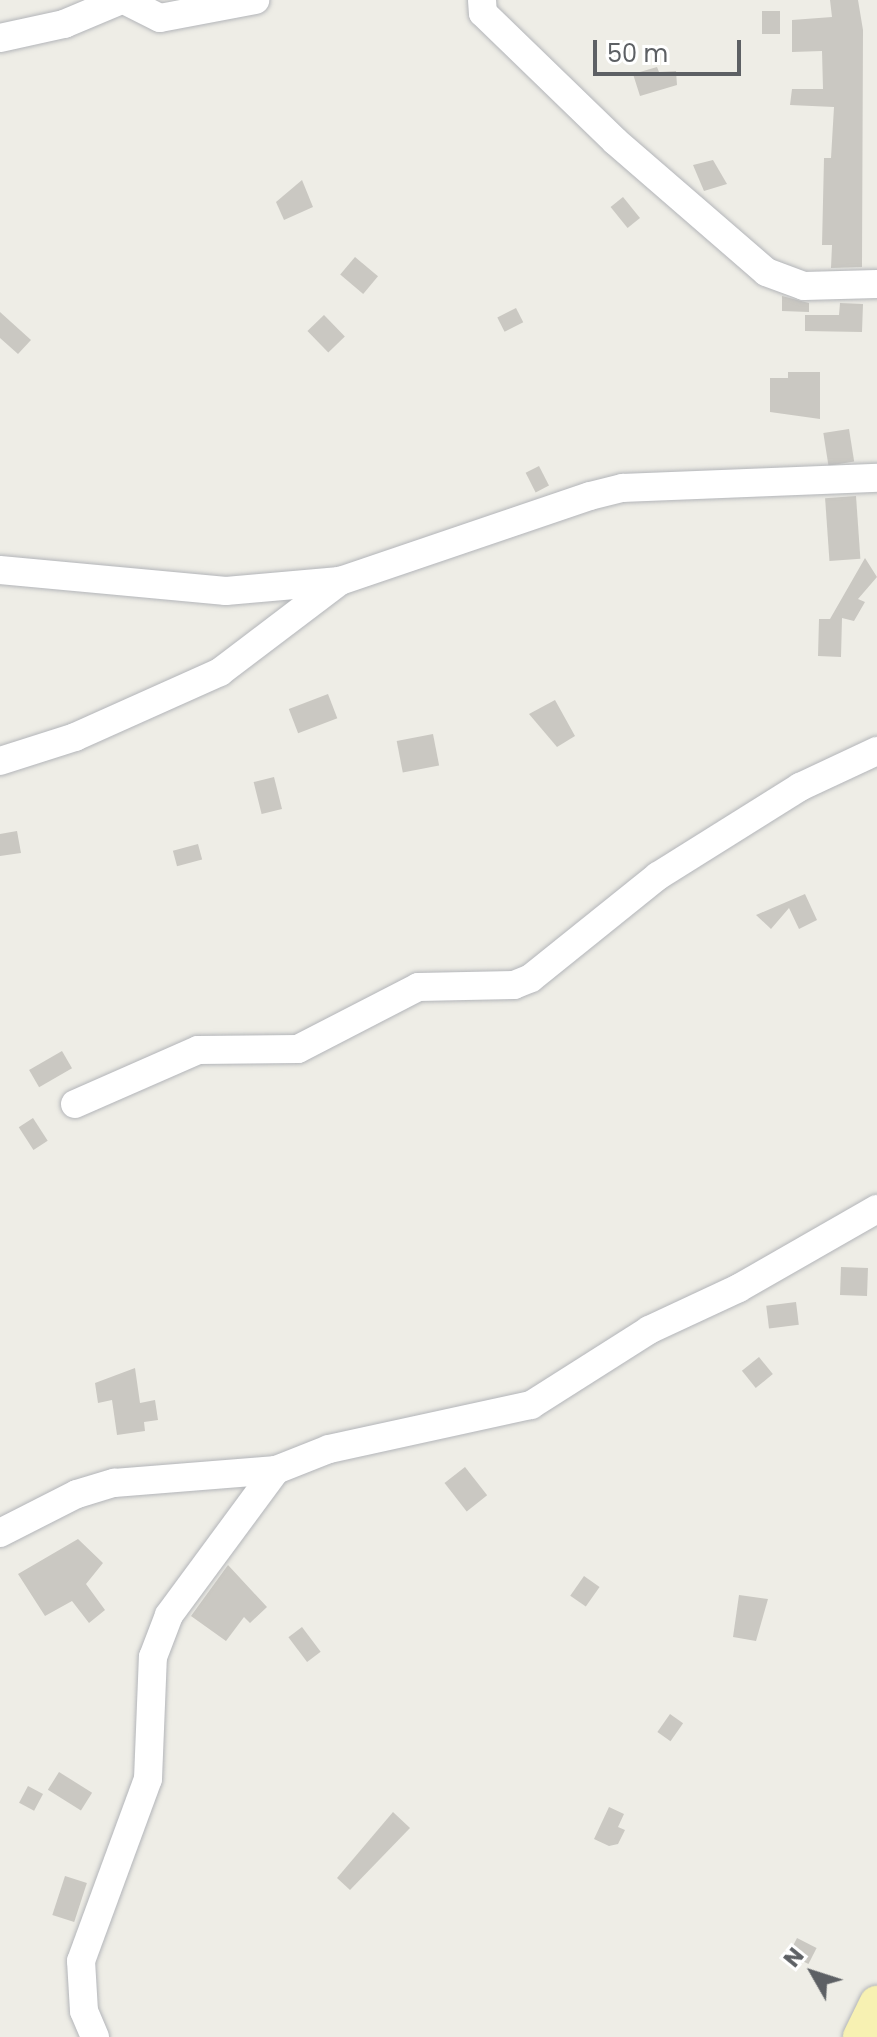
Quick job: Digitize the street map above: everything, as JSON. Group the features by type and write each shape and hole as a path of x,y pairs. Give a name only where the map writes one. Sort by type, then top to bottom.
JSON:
{"main road":[{"path":"861,2037 877,2004"}],"street":[{"path":"0,38 64,24 123,0 160,18 255,0"},
{"path":"482,0 483,13 615,141 766,272 804,286 877,284"},
{"path":"0,570 226,591 340,581 623,488 877,478"},
{"path":"0,761 75,737 220,672 340,581"},
{"path":"75,1104 198,1050 298,1049 418,987 514,985 531,978 658,876 800,787 877,751"},
{"path":"0,1533 77,1494 114,1483 276,1470 329,1449 531,1405 649,1330 739,1288 877,1209"},
{"path":"95,2037 84,2011 81,1961 148,1779 153,1657 169,1615 276,1470"}],"building":[{"path":"830,0 858,0 863,30 862,267 831,268 832,245 822,245 824,158 831,158 834,107 790,105 792,89 823,89 822,51 792,52 792,20 832,17"},
{"path":"762,11 780,11 780,34 762,34"},
{"path":"657,67 659,72 676,71 677,85 640,96 633,74"},
{"path":"713,160 727,184 704,191 693,165"},
{"path":"302,180 313,207 284,220 276,202"},
{"path":"623,197 640,218 628,228 611,207"},
{"path":"355,257 378,276 363,294 340,275"},
{"path":"782,296 809,303 809,312 782,311"},
{"path":"840,303 863,304 862,332 805,331 805,315 839,315"},
{"path":"516,308 523,322 505,332 497,318"},
{"path":"0,312 31,340 18,354 0,338"},
{"path":"324,315 345,337 328,353 307,331"},
{"path":"788,372 820,372 820,419 770,412 770,378 788,378"},
{"path":"849,429 854,462 828,466 823,433"},
{"path":"539,466 549,486 536,492 526,473"},
{"path":"856,496 860,559 829,561 825,498"},
{"path":"865,558 877,577 858,599 865,602 854,621 842,618 841,657 818,656 819,619 830,619"},
{"path":"328,694 337,718 298,733 289,709"},
{"path":"555,700 575,736 557,747 529,714"},
{"path":"433,734 439,765 403,772 397,741"},
{"path":"274,777 282,809 262,814 254,782"},
{"path":"17,831 21,853 0,856 0,834"},
{"path":"198,844 202,859 177,866 173,851"},
{"path":"805,894 817,920 799,929 789,908 771,929 756,915"},
{"path":"62,1051 72,1068 39,1087 29,1070"},
{"path":"33,1118 48,1141 33,1150 19,1127"},
{"path":"841,1267 868,1268 867,1296 840,1295"},
{"path":"796,1302 799,1325 769,1328 766,1306"},
{"path":"759,1357 773,1374 756,1388 742,1371"},
{"path":"135,1368 140,1403 155,1400 158,1420 144,1422 145,1431 117,1435 112,1400 98,1403 95,1383"},
{"path":"465,1467 487,1495 467,1511 445,1483"},
{"path":"78,1539 103,1563 86,1584 105,1610 89,1623 72,1601 45,1616 18,1574"},
{"path":"228,1565 267,1607 250,1623 244,1617 226,1641 191,1616"},
{"path":"584,1576 600,1587 586,1607 570,1596"},
{"path":"739,1595 768,1599 756,1641 733,1637"},
{"path":"302,1627 321,1652 307,1662 288,1637"},
{"path":"670,1714 683,1723 670,1741 657,1732"},
{"path":"59,1772 92,1793 81,1810 48,1790"},
{"path":"28,1786 43,1794 34,1811 19,1803"},
{"path":"609,1807 624,1814 618,1827 625,1830 618,1844 609,1846 594,1839"},
{"path":"393,1812 410,1828 350,1890 337,1878"},
{"path":"65,1876 87,1883 74,1922 52,1915"},
{"path":"797,1938 817,1948 808,1964 789,1954"}]}
